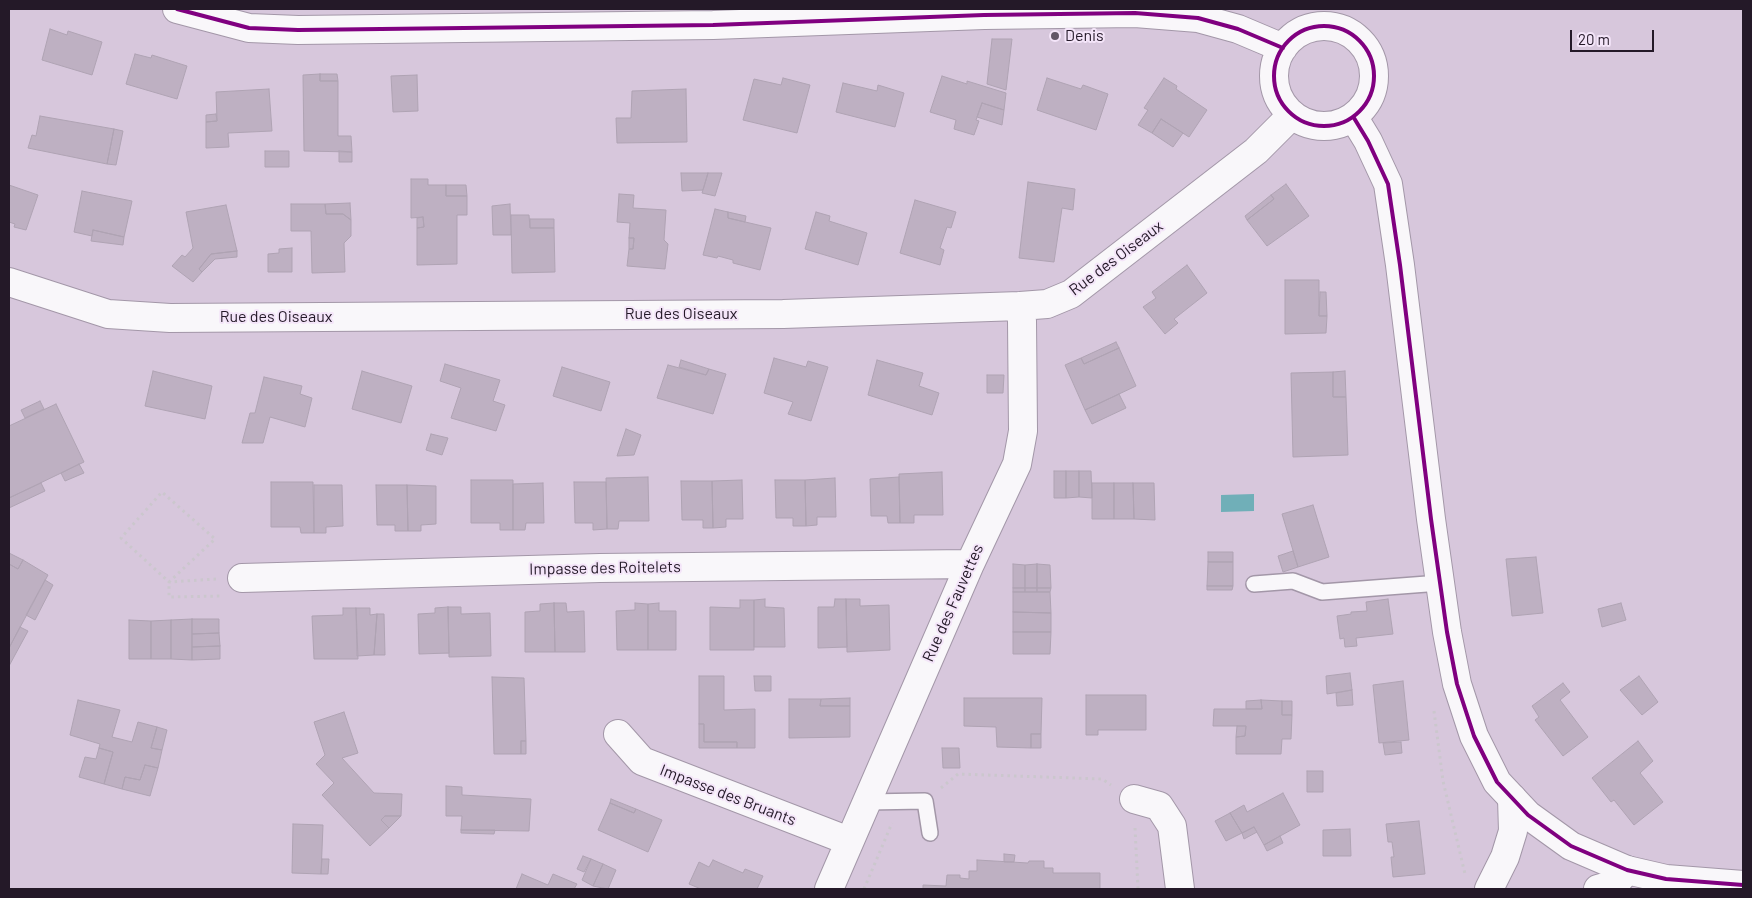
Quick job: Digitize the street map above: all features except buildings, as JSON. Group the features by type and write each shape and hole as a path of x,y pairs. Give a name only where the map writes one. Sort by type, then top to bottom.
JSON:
{"street":[{"path":"177,9 249,28 298,30 713,17 1135,13 1198,18 1238,28 1282,48"},
{"path":"1314,27 1334,27 1352,34 1366,48 1374,66 1374,85 1367,104 1354,118 1333,126 1312,125 1292,115 1282,104 1276,91 1274,76 1276,62 1282,48 1296,34 1314,27"},
{"name":"Rue des Oiseaux","path":"9,282 108,314 170,318 783,314 1047,304 1071,294 1256,150 1292,115"},
{"path":"1354,118 1368,141 1388,184 1400,265 1430,509 1448,632 1458,684 1474,736 1497,782 1528,815 1571,846 1627,870 1666,880 1743,885"},
{"name":"Rue des Fauvettes","path":"829,889 970,564 1017,464 1023,431 1022,321 1020,306"},
{"name":"Impasse des Roitelets","path":"233,587 600,568 970,564"},
{"name":"Impasse des Bruants","path":"618,734 642,761 849,841"},
{"path":"1478,885 1505,857 1513,831 1512,798"},
{"path":"1134,799 1159,806 1172,826 1180,889"},
{"path":"1598,889 1615,884 1627,870"}],"lane":[{"path":"1254,584 1293,581 1322,592 1440,583"},
{"path":"867,802 925,801 930,833"}],"path":[{"path":"233,587 169,582 121,538 162,492 215,539 169,582 169,597 233,587"},
{"path":"1433,703 1443,781 1478,885"},
{"path":"925,801 958,774 1102,779 1134,799 1138,889"},
{"path":"864,889 901,801"}],"water":[{"path":"1254,494 1254,511 1221,512 1221,495"}],"transit line":[{"path":"177,9 249,28 298,30 713,25 984,15 1135,13 1198,18 1238,29 1283,48"},
{"path":"1324,26 1343,30 1359,41 1370,57 1374,76 1370,95 1359,111 1343,122 1324,126 1305,122 1289,111 1278,95 1274,76 1278,57 1289,41 1305,30 1324,26"},
{"path":"1354,118 1368,141 1388,184 1447,632 1457,684 1474,736 1497,782 1528,815 1571,846 1627,870 1666,879 1743,885"}],"place":[{"name":"Denis","path":"1055,36"}]}
